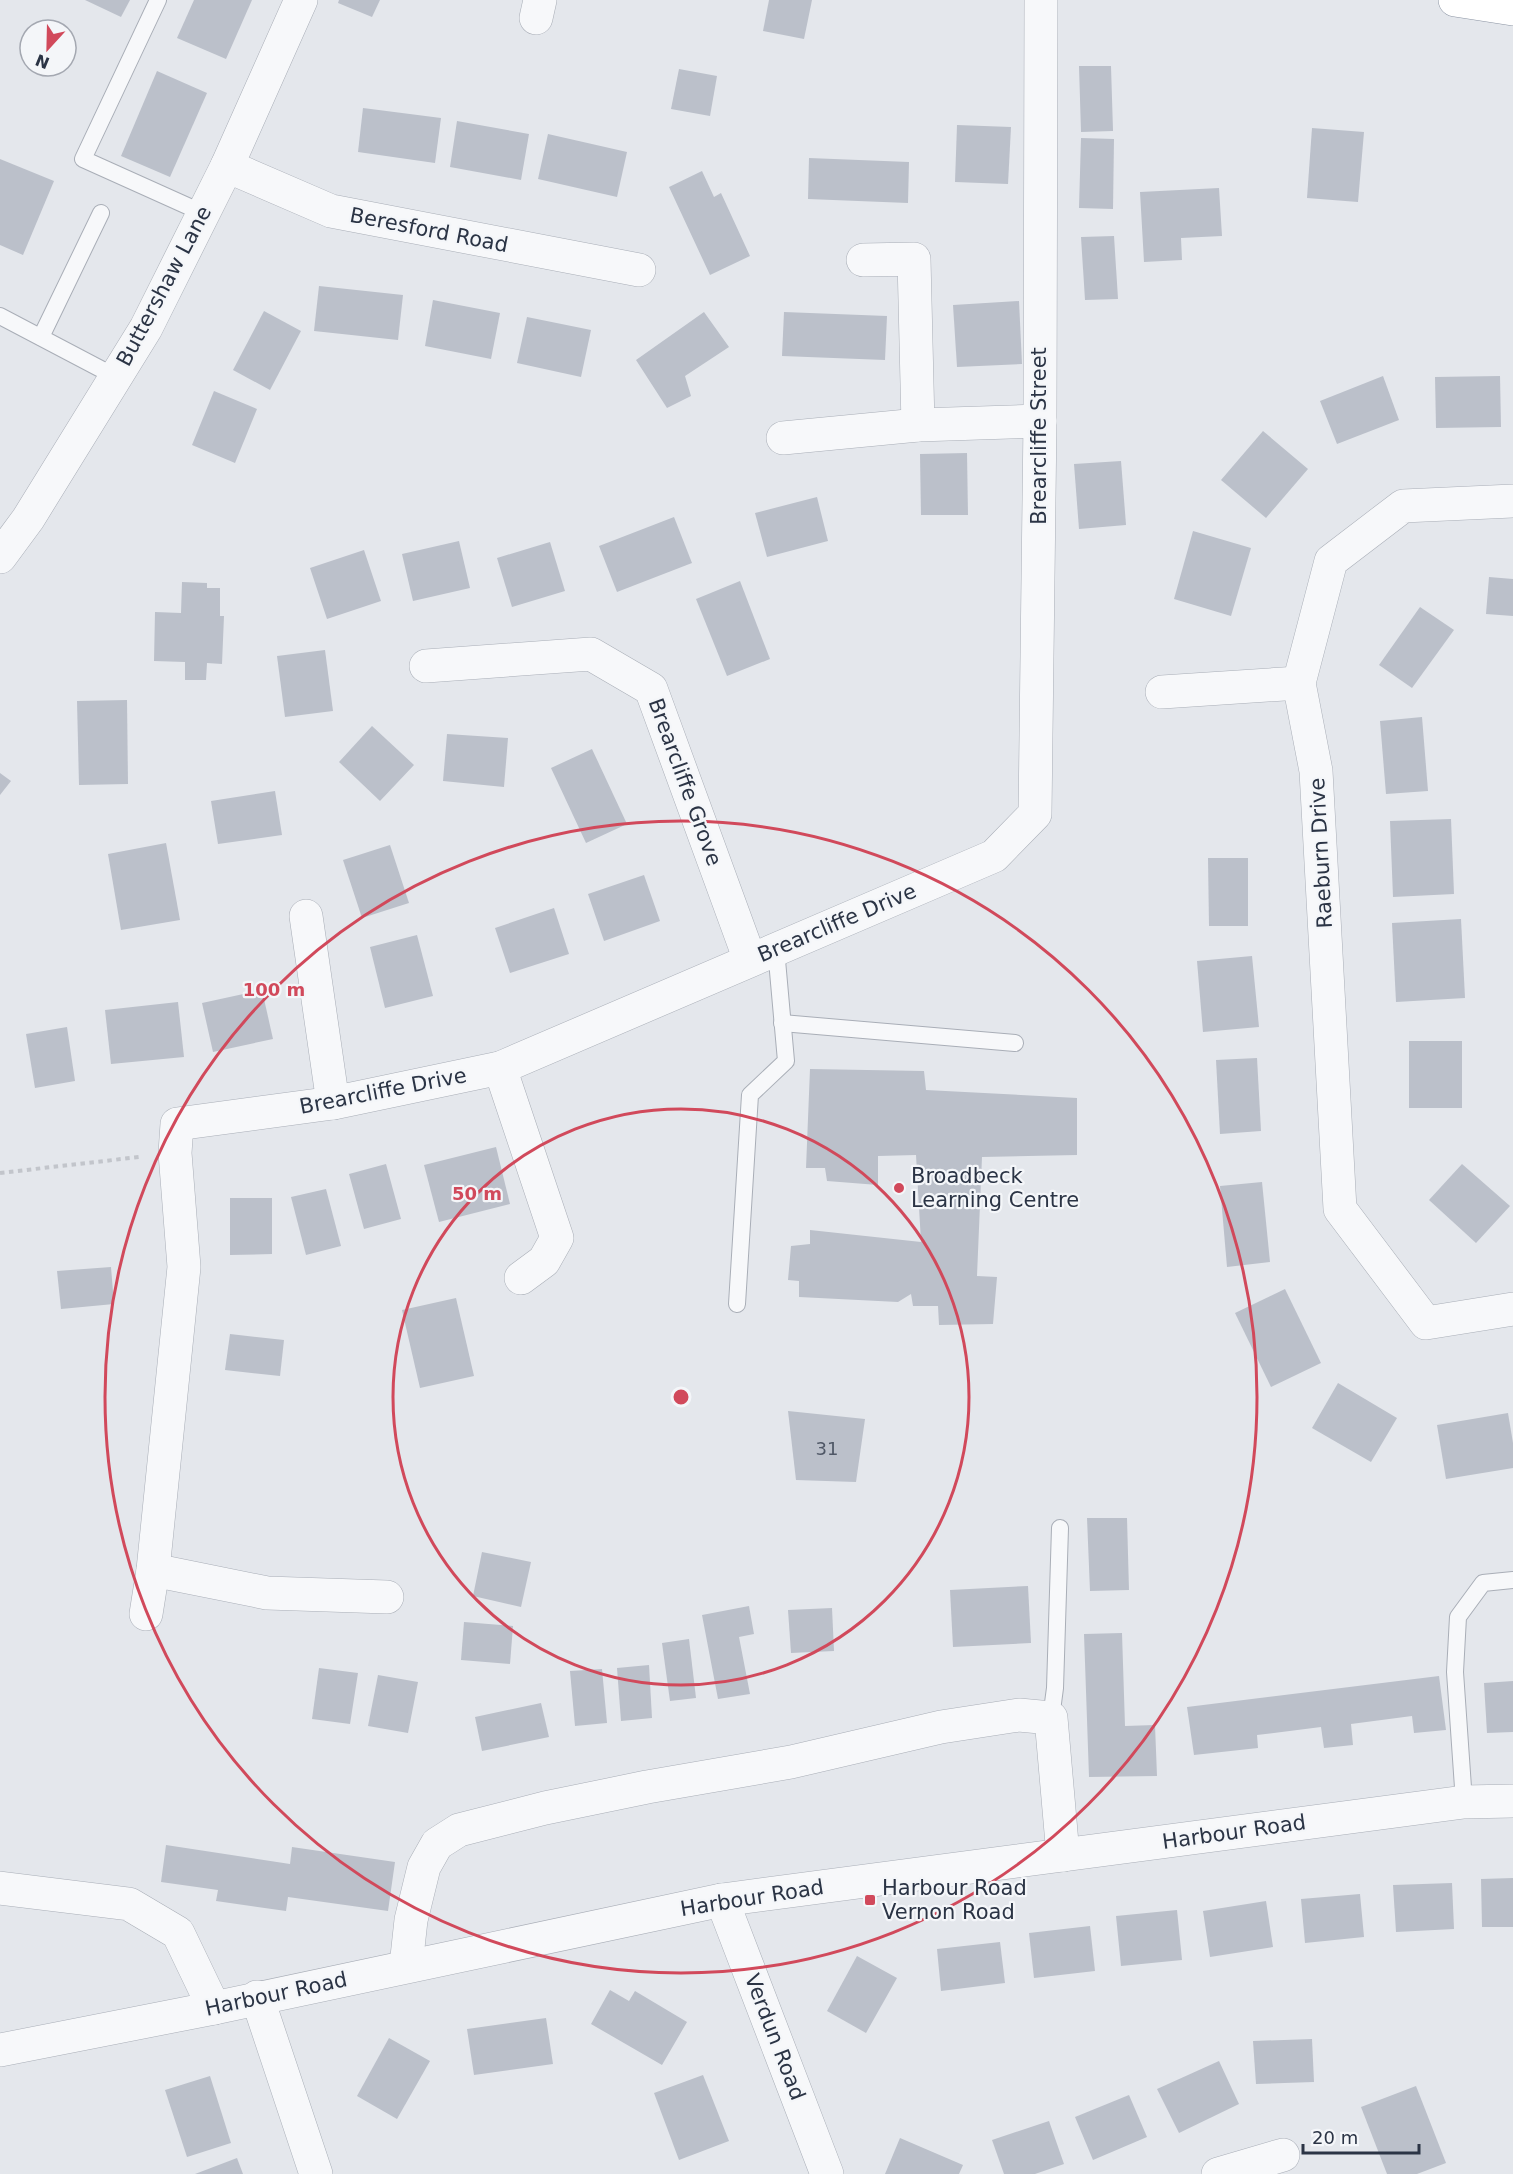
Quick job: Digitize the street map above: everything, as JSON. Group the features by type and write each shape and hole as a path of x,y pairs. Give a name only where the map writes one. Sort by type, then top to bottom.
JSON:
{"highway":[{"path":"1455,0 1513,9"}],"street":[{"name":"Buttershaw Lane","path":"0,557 28,519 147,327 227,166 301,0"},
{"name":"Brearcliffe Street","path":"994,856 1035,814 1040,421 1041,0"},
{"name":"Beresford Road","path":"227,166 331,212 639,270"},
{"path":"863,260 914,259 918,424"},
{"path":"783,438 918,424 1040,421"},
{"name":"Raeburn Drive","path":"1513,501 1403,506 1331,561 1299,683 1316,771 1340,1209 1426,1323 1513,1309"},
{"name":"Brearcliffe Grove","path":"426,666 591,654 651,689 763,955"},
{"path":"1162,692 1299,683"},
{"name":"Brearcliffe Drive","path":"146,1614 153,1570 184,1267 175,1153 177,1124 333,1103 500,1068 994,856"},
{"path":"306,916 333,1103"},
{"path":"500,1068 557,1238 544,1261 521,1278"},
{"path":"153,1570 267,1593 387,1597"},
{"path":"406,1966 411,1920 424,1867 437,1844 459,1830 568,1803 791,1762 941,1727 1019,1715 1051,1718 1063,1855"},
{"name":"Harbour Road","path":"0,2050 214,2008 257,1997 722,1900 1464,1802 1513,1801"},
{"path":"0,1888 129,1904 178,1933 214,2008"},
{"name":"Verdun Road","path":"722,1900 827,2174"},
{"path":"257,1997 316,2174"},
{"path":"1218,2174 1283,2155"}],"lane":[{"path":"158,0 83,159 203,213"},
{"path":"41,337 101,213"},
{"path":"0,316 116,377"},
{"path":"737,1304 750,1095 786,1061 782,1023 763,955"},
{"path":"782,1023 1015,1043"},
{"path":"1051,1718 1055,1688 1060,1528"},
{"path":"1464,1802 1455,1672 1458,1617 1483,1583 1513,1580"}],"path":[{"path":"0,1173 175,1153"}],"building":[{"path":"85,0 130,0 121,17"},
{"path":"194,0 252,0 226,59 177,38"},
{"path":"339,0 380,0 372,17 338,3"},
{"path":"769,0 812,0 804,39 763,31"},
{"path":"1079,66 1111,66 1113,131 1081,132"},
{"path":"679,69 717,76 710,116 671,109"},
{"path":"157,71 207,93 170,177 121,156"},
{"path":"363,108 441,118 435,163 358,152"},
{"path":"457,121 529,134 521,180 450,167"},
{"path":"957,125 1011,127 1008,184 955,182"},
{"path":"1312,128 1364,132 1358,202 1307,198"},
{"path":"548,134 627,152 617,197 538,179"},
{"path":"1081,138 1114,139 1113,209 1079,208"},
{"path":"809,158 909,162 908,203 808,199"},
{"path":"0,159 54,181 23,255 0,245"},
{"path":"702,171 714,197 721,193 750,256 710,275 669,187"},
{"path":"1219,188 1222,236 1181,238 1182,260 1144,262 1140,192"},
{"path":"1114,236 1118,299 1085,300 1081,237"},
{"path":"319,286 403,295 398,340 314,331"},
{"path":"433,300 500,313 491,359 425,346"},
{"path":"1019,301 1022,364 957,367 953,305"},
{"path":"264,311 301,331 270,390 233,370"},
{"path":"704,312 729,347 685,376 691,396 667,408 636,360"},
{"path":"784,312 887,316 885,360 782,356"},
{"path":"527,317 591,330 581,377 517,363"},
{"path":"1383,376 1399,420 1337,444 1320,401"},
{"path":"1500,376 1501,427 1436,428 1435,377"},
{"path":"214,391 257,409 235,463 192,445"},
{"path":"1263,431 1308,469 1266,518 1221,480"},
{"path":"967,453 968,515 921,515 920,454"},
{"path":"1121,461 1126,525 1079,529 1074,464"},
{"path":"817,497 828,541 767,557 755,513"},
{"path":"674,517 692,563 617,592 599,546"},
{"path":"1193,531 1251,548 1231,616 1174,599"},
{"path":"459,541 470,588 413,601 402,554"},
{"path":"550,542 565,591 512,607 497,558"},
{"path":"364,550 381,601 327,619 310,568"},
{"path":"1489,577 1513,579 1513,616 1486,614"},
{"path":"740,581 770,659 727,676 696,599"},
{"path":"182,582 207,583 207,588 220,588 220,616 224,616 222,664 207,663 206,680 185,680 185,662 154,661 155,612 181,613"},
{"path":"1420,607 1454,630 1412,688 1379,665"},
{"path":"325,650 333,711 285,717 277,656"},
{"path":"127,700 128,784 79,785 77,701"},
{"path":"1422,717 1428,791 1386,794 1380,721"},
{"path":"372,726 414,765 380,801 339,762"},
{"path":"447,734 508,738 504,787 443,781"},
{"path":"592,749 627,824 586,843 551,768"},
{"path":"0,773 11,781 0,795"},
{"path":"275,791 282,835 218,844 211,801"},
{"path":"1451,819 1454,894 1393,897 1390,821"},
{"path":"166,843 180,920 121,930 108,854"},
{"path":"390,845 409,903 362,918 343,860"},
{"path":"1208,858 1248,858 1248,926 1209,926"},
{"path":"644,875 660,921 604,941 588,894"},
{"path":"554,908 569,954 510,973 495,928"},
{"path":"1461,919 1465,998 1396,1002 1392,923"},
{"path":"417,935 433,996 385,1008 370,947"},
{"path":"1252,956 1259,1027 1203,1032 1197,961"},
{"path":"262,990 273,1039 213,1052 202,1003"},
{"path":"178,1002 184,1057 111,1064 105,1010"},
{"path":"67,1027 75,1081 35,1088 26,1034"},
{"path":"1409,1041 1462,1041 1462,1108 1409,1108"},
{"path":"1257,1058 1261,1131 1220,1134 1216,1060"},
{"path":"810,1069 924,1071 926,1090 1077,1098 1077,1155 982,1157 977,1276 997,1277 993,1324 939,1325 938,1306 913,1306 911,1294 898,1302 799,1297 799,1281 788,1280 791,1246 810,1244 810,1230 921,1242 916,1155 878,1156 878,1185 827,1181 825,1168 806,1168"},
{"path":"496,1147 510,1204 439,1222 424,1165"},
{"path":"386,1164 401,1219 364,1229 349,1174"},
{"path":"1462,1164 1510,1206 1476,1243 1429,1200"},
{"path":"1262,1182 1270,1262 1227,1267 1220,1186"},
{"path":"326,1189 341,1246 306,1255 291,1197"},
{"path":"230,1198 272,1198 272,1254 230,1255"},
{"path":"111,1267 114,1304 61,1309 57,1271"},
{"path":"1285,1289 1321,1363 1271,1387 1235,1313"},
{"path":"456,1298 474,1376 420,1388 402,1310"},
{"path":"230,1334 284,1340 280,1376 225,1370"},
{"path":"1338,1383 1397,1418 1371,1462 1312,1428"},
{"path":"788,1411 865,1419 856,1482 796,1480"},
{"path":"1508,1413 1513,1443 1513,1468 1446,1479 1437,1425"},
{"path":"1087,1518 1127,1518 1129,1590 1090,1591"},
{"path":"482,1552 531,1562 521,1607 473,1596"},
{"path":"1028,1586 1031,1643 953,1647 950,1590"},
{"path":"749,1606 754,1634 739,1637 750,1694 718,1699 702,1615"},
{"path":"832,1608 834,1651 791,1653 788,1610"},
{"path":"464,1622 513,1626 510,1664 461,1660"},
{"path":"1122,1633 1125,1726 1155,1725 1157,1776 1089,1777 1084,1634"},
{"path":"689,1639 696,1698 670,1701 662,1643"},
{"path":"649,1665 652,1718 621,1721 617,1668"},
{"path":"319,1668 358,1673 350,1724 312,1719"},
{"path":"602,1669 607,1723 575,1726 570,1671"},
{"path":"378,1675 418,1682 408,1733 368,1726"},
{"path":"1439,1676 1446,1730 1414,1733 1412,1716 1351,1724 1353,1745 1324,1748 1321,1727 1257,1735 1258,1748 1194,1755 1187,1707"},
{"path":"1513,1681 1513,1732 1487,1733 1484,1683"},
{"path":"541,1703 549,1737 482,1751 475,1717"},
{"path":"166,1845 290,1864 292,1847 395,1862 388,1911 288,1897 286,1911 216,1901 218,1890 161,1882"},
{"path":"1513,1878 1513,1927 1482,1927 1481,1879"},
{"path":"1452,1883 1454,1929 1396,1932 1393,1885"},
{"path":"1360,1894 1364,1937 1305,1943 1301,1899"},
{"path":"1266,1901 1273,1947 1210,1957 1203,1911"},
{"path":"1177,1910 1182,1960 1121,1966 1116,1916"},
{"path":"1090,1926 1095,1971 1034,1978 1029,1933"},
{"path":"1000,1942 1005,1983 941,1991 937,1949"},
{"path":"857,1956 897,1978 866,2033 827,2011"},
{"path":"610,1990 629,2001 635,1991 687,2022 662,2065 591,2024"},
{"path":"546,2018 553,2064 474,2075 467,2029"},
{"path":"389,2038 430,2061 397,2119 357,2096"},
{"path":"1312,2039 1314,2082 1256,2084 1253,2041"},
{"path":"1219,2061 1239,2104 1179,2133 1157,2089"},
{"path":"703,2075 729,2141 679,2160 654,2093"},
{"path":"210,2076 231,2143 187,2157 165,2090"},
{"path":"1416,2086 1446,2163 1417,2174 1387,2174 1361,2107"},
{"path":"1129,2095 1147,2137 1093,2160 1075,2117"},
{"path":"1049,2121 1064,2164 1035,2174 1004,2174 992,2140"},
{"path":"900,2138 963,2165 959,2174 885,2174"},
{"path":"237,2158 243,2174 195,2174"}],"place":[{"name":"Broadbeck Learning Centre","path":"899,1188"},
{"name":"Harbour Road Vernon Road","path":"870,1900"}]}
